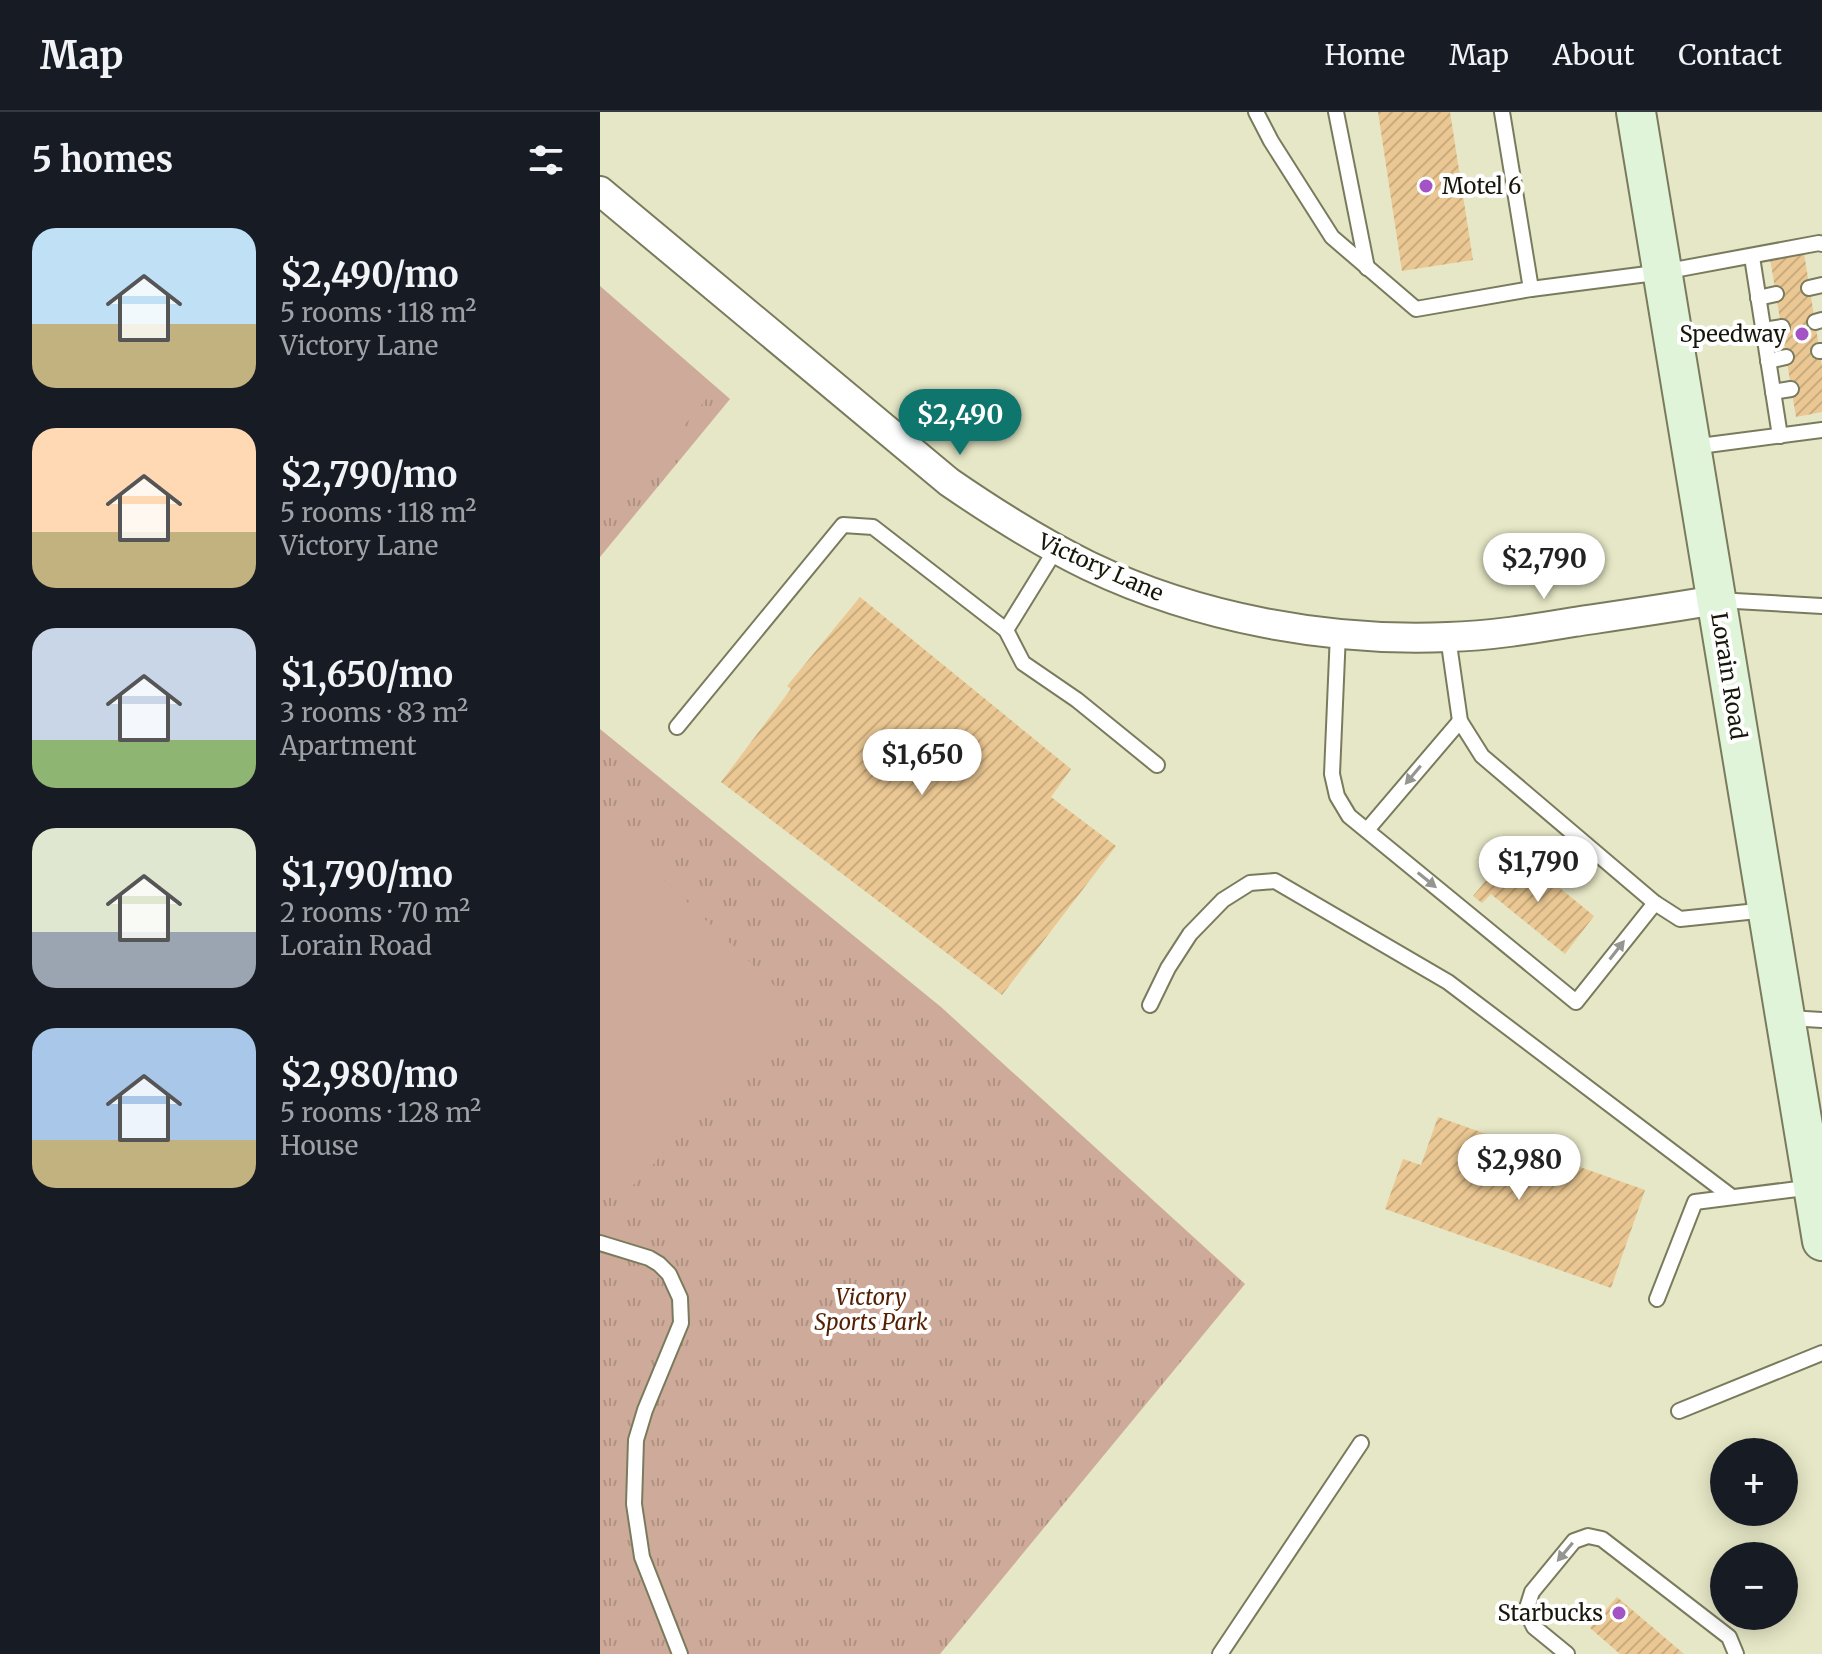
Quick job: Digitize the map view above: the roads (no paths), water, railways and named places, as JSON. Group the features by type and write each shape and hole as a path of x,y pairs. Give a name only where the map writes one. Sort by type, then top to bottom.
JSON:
{"main road":[{"name":"Lorain Road","path":"1636,112 1822,1241"}],"street":[{"name":"Victory Lane","path":"600,191 949,482 1056,549 1127,582 1249,620 1338,633 1409,637 1525,630 1717,600"}],"lane":[{"path":"1256,112 1332,237 1416,309 1531,289 1663,272 1822,244"},
{"path":"1336,112 1367,268"},
{"path":"1502,112 1531,289"},
{"path":"1752,257 1780,436"},
{"path":"1758,298 1776,294"},
{"path":"1764,330 1782,327"},
{"path":"1768,361 1786,357"},
{"path":"1773,392 1791,389"},
{"path":"1691,447 1822,430"},
{"path":"677,727 843,525 873,527 1006,630 1023,663 1077,700 1157,765"},
{"path":"1006,630 1056,549"},
{"path":"1717,600 1822,606"},
{"path":"1338,633 1332,774 1337,796 1349,816 1576,1002 1655,903"},
{"path":"1448,637 1460,721 1482,756 1655,903 1680,919 1767,910"},
{"path":"1367,830 1460,721"},
{"path":"1150,1005 1168,968 1190,934 1223,900 1250,883 1275,881 1448,982 1732,1197"},
{"path":"1785,1018 1822,1020"},
{"path":"1657,1299 1695,1202 1813,1187"},
{"path":"600,1243 659,1264 669,1274 680,1298 681,1323 636,1440 634,1504 642,1557 680,1654"},
{"path":"1679,1411 1822,1353"},
{"path":"1220,1654 1361,1443"},
{"path":"1567,1654 1534,1627 1526,1611 1532,1592 1574,1541 1588,1536 1602,1539 1729,1637 1736,1654"}],"place":[{"name":"Motel 6","path":"1426,186"},
{"name":"Speedway","path":"1802,334"},
{"name":"Starbucks","path":"1619,1613"}],"park label":[{"name":"Victory Sports Park","path":"871,1310"}]}
